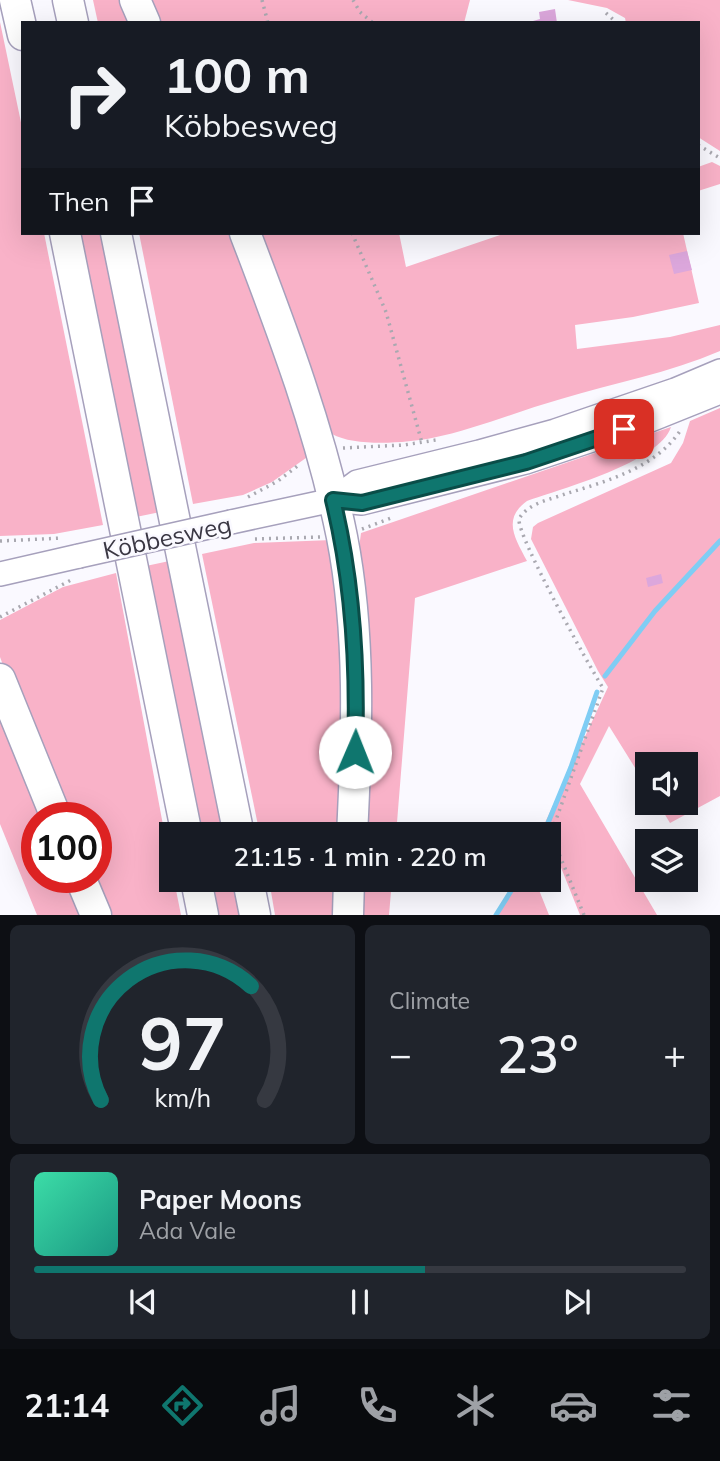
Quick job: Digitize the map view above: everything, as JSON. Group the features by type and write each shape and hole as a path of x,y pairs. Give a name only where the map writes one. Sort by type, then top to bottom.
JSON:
{"highway":[{"path":"15,0 21,26"},
{"path":"68,0 73,21"},
{"path":"135,0 144,21"},
{"path":"65,235 184,822"},
{"path":"116,235 236,822"},
{"path":"246,235 300,383 333,500 346,564 354,654 352,822"},
{"path":"0,679 50,802"},
{"path":"198,892 203,915"},
{"path":"250,892 255,915"},
{"path":"348,915 349,892"},
{"path":"87,893 96,915"}],"main road":[{"name":"Köbbesweg","path":"680,407 720,371"},
{"name":"Köbbesweg","path":"0,574 333,500 362,503 526,462 720,392"}],"path":[{"path":"262,0 267,21"},
{"path":"353,0 360,12 371,21"},
{"path":"606,13 615,21"},
{"path":"700,146 720,158"},
{"path":"353,235 386,312 422,443"},
{"path":"584,915 551,834 603,688 538,570 519,528 519,519 524,511 538,503 602,482 646,462 671,443 680,407"},
{"path":"0,541 76,556 66,582 0,617"}],"shaded area":[{"path":"93,0 121,0 130,21 98,21"},
{"path":"149,0 470,0 465,21 158,21"},
{"path":"568,0 720,0 720,151 700,138 700,21 626,21 625,18 607,8"},
{"path":"0,22 21,122 21,235 44,235 103,525 54,534 0,536"},
{"path":"712,162 720,166 720,184 700,190 700,166"},
{"path":"76,235 110,235 165,511 136,517"},
{"path":"139,235 236,235 313,453 272,482 243,495 193,504"},
{"path":"261,235 399,235 406,267 500,235 683,235 699,303 633,317 575,325 577,349 670,337 720,325 720,351 661,372 448,434 395,442 354,441 332,434 279,278"},
{"path":"720,408 720,796 698,808 698,752 635,752 635,768 609,726 580,784 635,878 635,892 643,892 657,915 580,915 561,868 561,822 545,822 608,687 531,539 533,527 671,463 683,443 690,421"},
{"path":"671,427 663,440 630,463 585,482 527,501 519,508 513,529 527,561 415,598 397,822 363,822 368,633 365,590 358,556 361,533"},
{"path":"332,540 344,606 343,822 257,822 202,554 254,543"},
{"path":"174,560 224,822 195,822 146,566"},
{"path":"116,573 162,822 159,822 159,892 176,892 181,915 99,915 90,893 112,893 112,802 53,802 0,657 0,620 63,587"},
{"path":"0,713 35,802 21,802 21,876 0,824"},
{"path":"665,815 685,815 670,823"},
{"path":"207,892 239,892 244,915 212,915"},
{"path":"271,892 342,892 341,915 275,915"},
{"path":"362,892 391,892 389,915 361,915"},
{"path":"512,892 540,892 549,915 498,915"},
{"path":"28,893 70,893 79,915 37,915"}],"building":[{"path":"555,9 557,21 533,21 540,19 539,12"},
{"path":"687,251 692,270 674,274 669,255"},
{"path":"661,574 663,583 648,587 646,578"}],"waterway":[{"path":"605,676 655,611 720,541"},
{"path":"548,822 597,692"},
{"path":"496,915 510,892"}],"route":[{"path":"355,752 352,614 342,538 333,500 362,503 526,462 624,429"}]}
